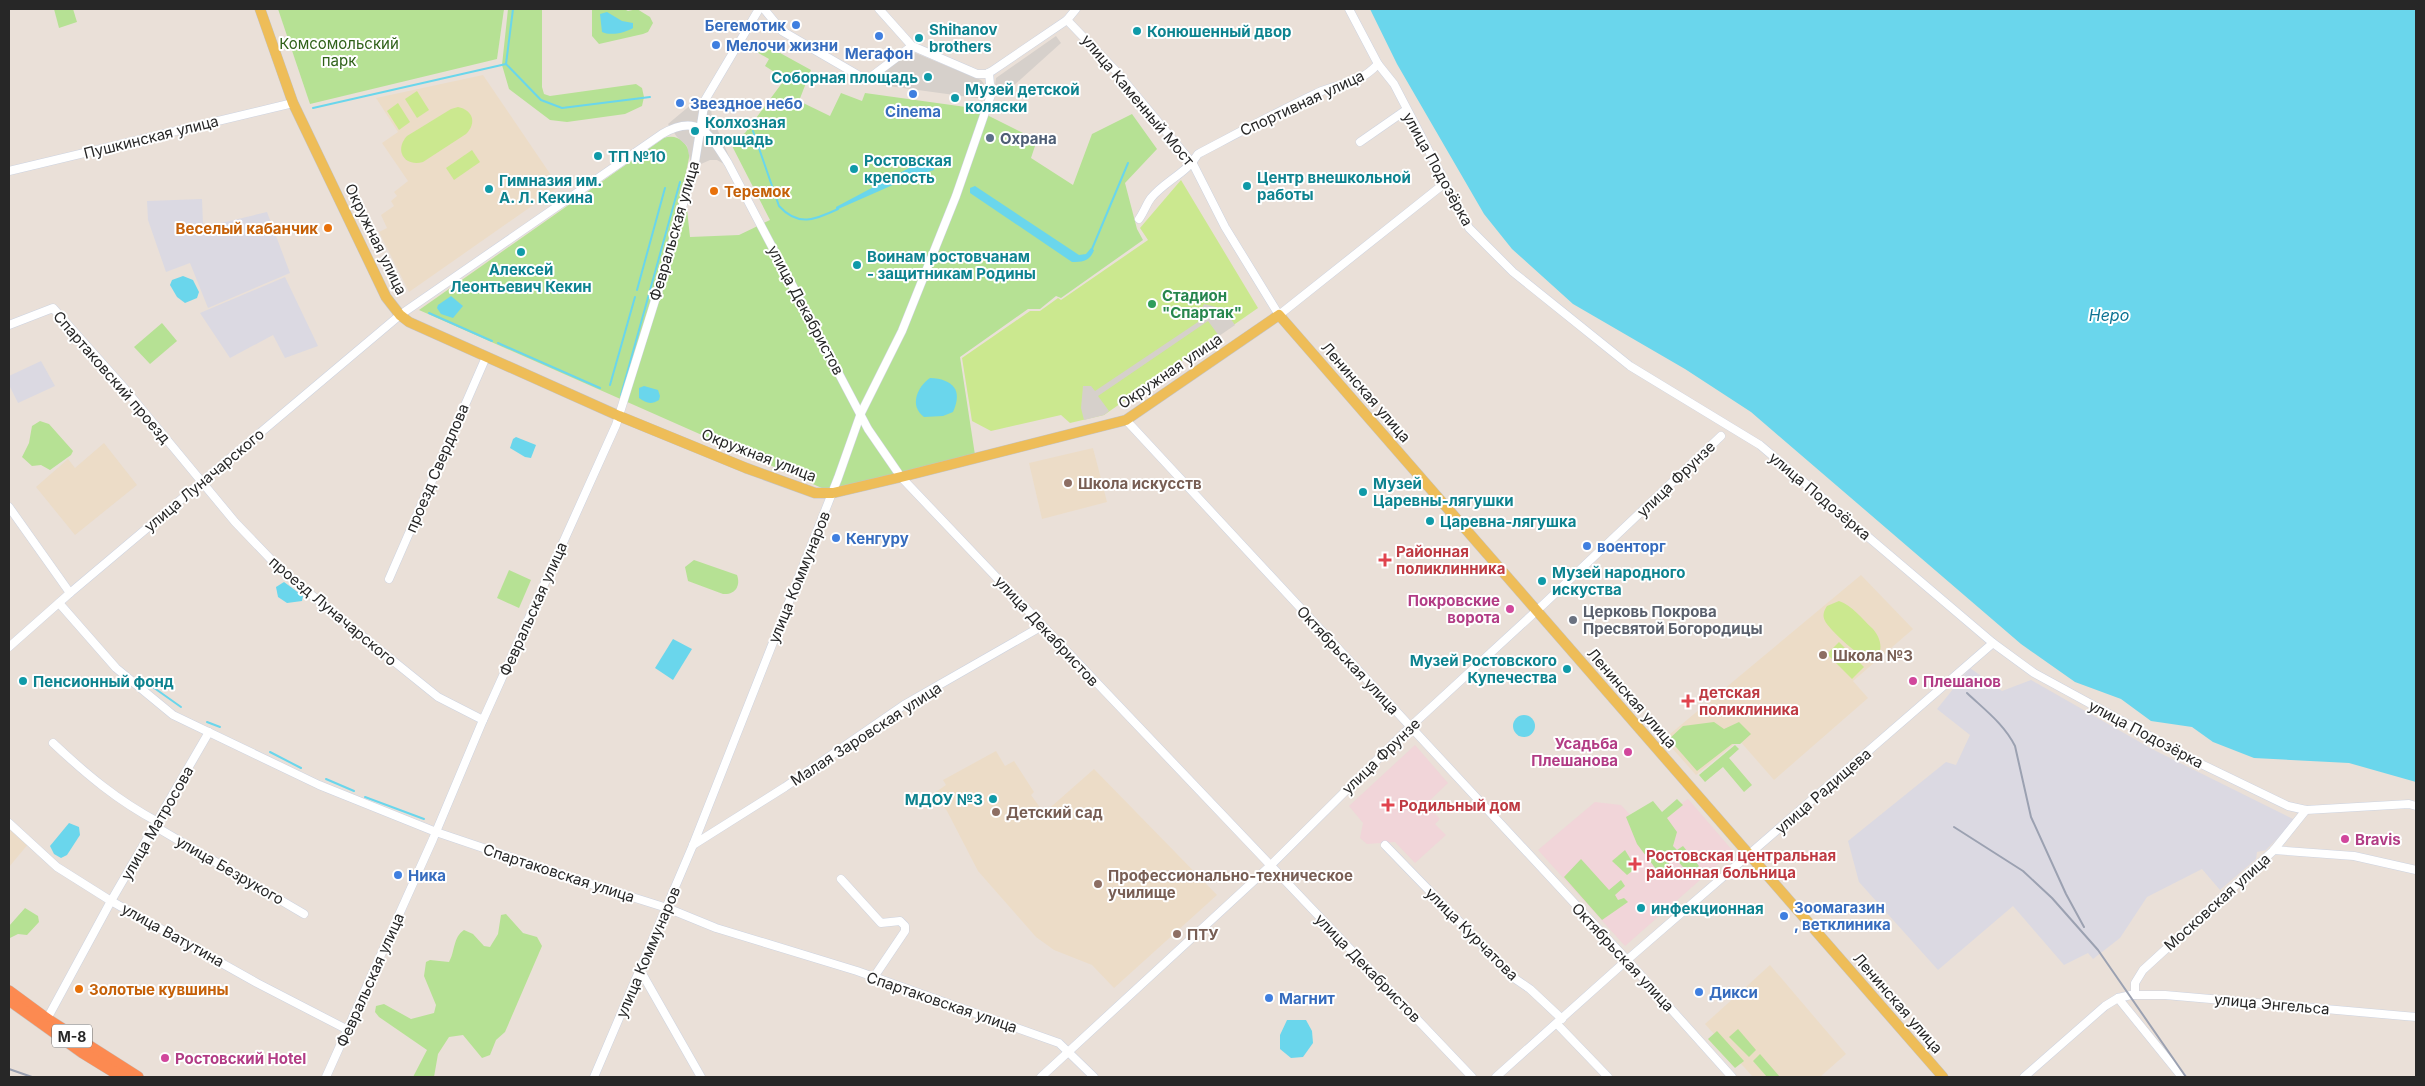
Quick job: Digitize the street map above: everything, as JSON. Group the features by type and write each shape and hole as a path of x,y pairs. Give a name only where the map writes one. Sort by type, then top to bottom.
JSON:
{"highway":[{"name":"М-8","path":"9,991 46,1019 138,1077"},
{"name":"М-8","path":"9,1000 62,1039 122,1077"}],"main road":[{"name":"Окружная улица","path":"260,9 293,103 380,286 400,315 409,322 619,416 746,468 816,493 832,493 901,477 1126,420 1279,315"},
{"name":"Ленинская улица","path":"1279,315 1943,1077"}],"street":[{"name":"Февральская улица","path":"326,1077 619,416 695,162 700,128 709,91 759,9"},
{"path":"764,9 782,31 863,78 868,79 879,74 912,46"},
{"path":"880,9 912,46 972,72 989,73 1066,20 1076,9"},
{"name":"улица Подозёрка","path":"1349,9 1378,64 1394,84 1469,228 1513,272 1630,366 1760,445 1993,643 2034,673 2199,763 2288,806 2306,810 2409,804 2416,806"},
{"name":"улица Каменный Мост","path":"1066,20 1116,71 1193,164 1225,226 1279,315"},
{"name":"Спортивная улица","path":"1139,219 1148,208 1149,200 1173,176 1193,164 1198,154 1324,90 1355,82 1367,75 1378,64"},
{"name":"улица Коммунаров","path":"594,1077 693,845 832,493 861,413 902,332 956,196 991,95 989,73"},
{"name":"Пушкинская улица","path":"9,171 293,103"},
{"path":"1360,142 1406,110"},
{"name":"улица Луначарского","path":"9,647 70,592 400,315 662,134 684,125 693,125 700,128"},
{"name":"улица Декабристов","path":"700,128 716,144 728,163 868,428 901,477 1472,1077"},
{"name":"Окружная улица","path":"1279,315 1446,183"},
{"name":"Спартаковский проезд","path":"9,325 52,308 125,389 202,481"},
{"name":"проезд Свердлова","path":"389,579 486,357"},
{"name":"Октябрьская улица","path":"1126,420 1627,960 1732,1077"},
{"name":"улица Фрунзе","path":"1041,1077 1270,866 1410,727 1538,610 1721,436"},
{"name":"проезд Луначарского","path":"202,481 235,522 283,572 438,697 483,720"},
{"path":"9,507 70,592"},
{"name":"Спартаковская улица","path":"59,603 116,668 173,714 319,785 436,832 580,881 667,908 716,928 874,978 1059,1042 1094,1077"},
{"name":"Малая Заровская улица","path":"693,845 785,787 904,705 1042,626"},
{"name":"улица Радищева","path":"1496,1077 1560,1022 1627,960 1993,643"},
{"name":"улица Матросова","path":"46,1019 111,901 209,732"},
{"path":"53,743 108,792 157,824"},
{"name":"Московская улица","path":"2131,995 2135,983 2143,970 2274,850 2306,810"},
{"name":"улица Ватутина","path":"9,823 57,867 111,901 257,984 348,1030"},
{"name":"улица Безрукого","path":"157,824 304,914"},
{"name":"улица Курчатова","path":"1385,845 1514,978 1530,989 1608,1077"},
{"path":"2274,850 2354,856 2416,870"},
{"path":"841,879 881,923 900,922 905,926 905,930 874,978"},
{"path":"640,970 700,1077"},
{"path":"2024,1077 2105,1006 2118,998 2131,995"},
{"name":"улица Энгельса","path":"2131,995 2189,997 2416,1017"},
{"path":"2118,998 2182,1077"}],"shaded area":[{"path":"1056,36 1061,43 1002,96 995,85 996,78"},
{"name":"Соборная площадь","path":"913,52 981,80 987,88 984,99 881,85 882,74 903,57"},
{"path":"483,75 559,187 409,292 379,232 387,228 381,215 394,206 391,201 397,196 394,192 408,181 382,143 398,132 376,98"},
{"name":"Колхозная площадь","path":"699,98 710,102 712,117 731,161 724,164 717,160 710,160 701,164 690,160 687,146 677,137 668,124"},
{"path":"202,199 203,225 221,223 267,212 290,273 208,308 190,263 166,272 148,220 147,201"},
{"path":"285,277 318,346 285,358 273,335 230,358 200,313"},
{"path":"1204,304 1224,309 1235,325 1219,336 1208,321 1098,396 1109,411 1104,415 1084,420 1081,408 1083,386 1091,386 1095,391 1204,318 1200,312"},
{"path":"41,361 55,386 18,403 9,385 9,376"},
{"path":"104,443 137,485 75,535 36,487 68,459 75,468"},
{"name":"Школа искусств","path":"1093,448 1107,502 1042,519 1029,463"},
{"name":"Школа №3","path":"1861,575 1913,629 1853,681 1868,698 1774,780 1739,740 1696,775 1664,739"},
{"path":"1970,668 2002,691 2031,680 2152,749 2295,820 2266,850 2257,852 2256,859 2220,890 2202,869 2147,897 2120,938 2093,959 2088,953 2064,965 2013,906 1938,970 1859,882 1848,841 1946,762 1956,765 1970,735 1937,709"},
{"name":"Родильный дом","path":"1415,745 1448,783 1426,804 1440,819 1435,824 1446,835 1415,863 1395,842 1367,844 1360,838 1363,823 1349,806"},
{"name":"Профессионально-техническое училище","path":"996,751 1005,766 1014,761 1034,792 1031,795 1044,813 1094,769 1217,895 1114,988 1092,965 1054,950 1036,937 978,871 947,811 933,794 946,785 943,780"},
{"name":"Ростовская центральная районная больница","path":"1688,799 1733,851 1625,946 1538,850 1595,802 1621,805 1642,828"},
{"path":"9,828 29,843 9,867"},
{"path":"1770,965 1846,1054 1820,1077 1753,1077 1705,1024"}],"green space":[{"path":"54,9 73,9 77,22 59,28"},
{"name":"Комсомольский парк","path":"278,9 504,9 497,59 310,104"},
{"path":"508,9 542,9 542,87 544,94 550,96 636,84 642,88 644,97 642,106 625,114 567,122 550,120 509,89 502,65"},
{"path":"592,9 624,9 628,11 637,9 650,17 653,23 648,32 643,34 599,44 592,36"},
{"path":"760,42 811,70 799,101 830,116 841,93 862,101 865,93 973,108 1037,140 1031,158 1073,185 1092,134 1132,114 1157,149 1125,183 1137,229 1143,240 1061,298 1056,296 1040,309 1028,309 960,357 975,455 833,493 419,310 664,138 677,138 686,145 690,153 684,182 690,237 739,235 770,220 730,142 745,133 785,79 765,66 769,59 755,51"},
{"path":"417,91 429,110 417,118 405,99"},
{"path":"398,103 410,122 399,130 387,111"},
{"path":"458,107 467,111 472,118 472,126 466,134 423,162 416,163 406,160 401,152 401,147 407,136 451,109"},
{"path":"472,150 480,162 454,180 446,168"},
{"name":"Стадион \"Спартак\"","path":"1181,180 1258,308 1104,415 1070,423 1061,415 991,431 972,421 962,358 1030,311 1040,311 1058,298 1061,300 1148,240 1140,228"},
{"path":"162,323 177,341 150,364 134,347"},
{"path":"40,421 49,424 73,451 71,455 50,470 41,465 32,466 22,457 29,443 32,426"},
{"path":"694,560 737,575 738,583 736,589 731,593 723,594 688,581 685,567"},
{"path":"509,570 531,580 519,608 497,598"},
{"path":"1839,601 1853,609 1876,633 1880,648 1876,656 1865,657 1856,652 1827,625 1824,613 1827,606"},
{"path":"1839,642 1864,667 1852,679 1827,654"},
{"path":"1714,722 1724,729 1739,722 1751,734 1740,744 1732,744 1697,771 1669,739 1683,726"},
{"path":"1735,745 1739,749 1729,758 1752,785 1744,792 1723,767 1705,782 1699,775"},
{"path":"1677,799 1683,805 1667,818 1677,832 1673,846 1677,850 1683,846 1699,866 1690,875 1675,858 1666,866 1671,872 1662,877 1637,844 1626,817 1653,801 1662,812"},
{"path":"1625,850 1636,868 1627,875 1612,861"},
{"path":"1581,859 1609,890 1621,880 1625,886 1615,895 1618,900 1624,898 1628,902 1602,920 1564,877"},
{"path":"25,908 38,916 39,922 27,935 18,934 10,938 9,926"},
{"path":"506,914 523,933 537,937 542,946 505,1032 496,1040 490,1055 482,1058 463,1035 449,1037 438,1054 434,1077 413,1077 427,1050 379,1017 375,1012 376,1006 384,1004 411,1019 434,1013 436,1005 424,976 426,962 430,960 449,962 456,941 464,930 473,934 484,946 490,947 498,934 501,915"},
{"path":"1738,1029 1756,1050 1749,1057 1729,1037"},
{"path":"1717,1031 1744,1061 1735,1068 1708,1039"},
{"path":"1760,1054 1780,1077 1767,1077 1753,1061"}],"water":[{"name":"Неро","path":"1370,9 2416,9 2416,782 2349,763 2254,758 2213,742 2192,727 2151,721 2121,699 2075,682 2021,644 1751,412 1685,369 1573,304 1512,249 1484,214 1397,64"},
{"path":"607,12 622,21 633,23 633,28 618,33 609,34 602,32 600,14"},
{"path":"928,162 934,165 934,170 911,177 836,210 836,207 911,167"},
{"path":"975,186 1079,255 1086,254 1091,248 1094,250 1092,254 1086,260 1072,262 970,193 970,188"},
{"path":"183,276 193,280 199,292 197,298 185,303 177,297 170,285 172,280"},
{"path":"451,296 463,306 453,318 441,314 437,308 438,305"},
{"path":"930,378 945,381 954,387 957,398 953,412 943,416 924,417 919,413 916,397 921,386"},
{"path":"644,386 658,390 659,400 649,403 639,398 639,388"},
{"path":"516,437 536,445 531,458 525,457 510,448 513,439"},
{"path":"284,582 303,596 302,601 287,603 278,597 276,587"},
{"path":"673,639 692,649 673,680 655,668"},
{"path":"1524,715 1532,718 1535,726 1532,734 1524,737 1516,734 1513,726 1516,718"},
{"path":"69,823 79,827 80,835 67,855 61,858 54,854 50,846"},
{"path":"1287,1020 1306,1020 1312,1031 1313,1043 1303,1057 1291,1058 1280,1049 1280,1035"}],"waterway":[{"path":"313,108 506,64 513,9"},
{"path":"506,64 541,100 562,108 650,97"},
{"path":"753,131 779,206 786,213 793,217 807,220 838,209"},
{"path":"1092,249 1128,163"},
{"path":"621,395 680,182"},
{"path":"637,290 665,188"},
{"path":"610,385 635,297"},
{"path":"429,313 492,341"},
{"path":"498,343 600,388"},
{"path":"150,685 181,707"},
{"path":"207,722 220,727"},
{"path":"270,752 301,768"},
{"path":"326,779 354,791"},
{"path":"365,797 424,819"}],"railway":[{"path":"1967,693 2000,724 2011,738 2015,746 2031,817 2066,894 2084,927"},
{"path":"1954,827 2023,871 2052,898 2098,950 2186,1077"},
{"path":"9,1069 32,1077"}],"place":[{"name":"Бегемотик","path":"796,25"},
{"name":"Конюшенный двор","path":"1137,31"},
{"name":"Мегафон","path":"879,36"},
{"name":"Shihanov brothers","path":"919,38"},
{"name":"Мелочи жизни","path":"716,45"},
{"name":"Соборная площадь","path":"928,77"},
{"name":"Cinema","path":"913,94"},
{"name":"Музей детской коляски","path":"955,98"},
{"name":"Звездное небо","path":"680,103"},
{"name":"Колхозная площадь","path":"695,131"},
{"name":"Охрана","path":"990,138"},
{"name":"ТП №10","path":"598,156"},
{"name":"Ростовская крепость","path":"854,169"},
{"name":"Центр внешкольной работы","path":"1247,186"},
{"name":"Гимназия им. А. Л. Кекина","path":"489,189"},
{"name":"Теремок","path":"714,191"},
{"name":"Веселый кабанчик","path":"328,228"},
{"name":"Алексей Леонтьевич Кекин","path":"521,252"},
{"name":"Воинам ростовчанам - защитникам Родины","path":"857,265"},
{"name":"Стадион \"Спартак\"","path":"1152,304"},
{"name":"Школа искусств","path":"1068,483"},
{"name":"Музей Царевны-лягушки","path":"1363,492"},
{"name":"Царевна-лягушка","path":"1430,521"},
{"name":"Кенгуру","path":"836,538"},
{"name":"военторг","path":"1587,546"},
{"name":"Районная поликлинника","path":"1385,560"},
{"name":"Музей народного искуства","path":"1542,581"},
{"name":"Покровские ворота","path":"1510,609"},
{"name":"Церковь Покрова Пресвятой Богородицы","path":"1573,620"},
{"name":"Школа №3","path":"1823,655"},
{"name":"Музей Ростовского Купечества","path":"1567,669"},
{"name":"Пенсионный фонд","path":"23,681"},
{"name":"Плешанов","path":"1913,681"},
{"name":"детская поликлиника","path":"1688,701"},
{"name":"Усадьба Плешанова","path":"1628,752"},
{"name":"МДОУ №3","path":"993,799"},
{"name":"Родильный дом","path":"1388,805"},
{"name":"Детский сад","path":"996,812"},
{"name":"Bravis","path":"2345,839"},
{"name":"Ростовская центральная районная больница","path":"1635,864"},
{"name":"Ника","path":"398,875"},
{"name":"Профессионально-техническое училище","path":"1098,884"},
{"name":"инфекционная","path":"1641,908"},
{"name":"Зоомагазин , ветклиника","path":"1784,916"},
{"name":"ПТУ","path":"1177,934"},
{"name":"Золотые кувшины","path":"79,989"},
{"name":"Дикси","path":"1699,992"},
{"name":"Магнит","path":"1269,998"},
{"name":"Ростовский Hotel","path":"165,1058"}]}
